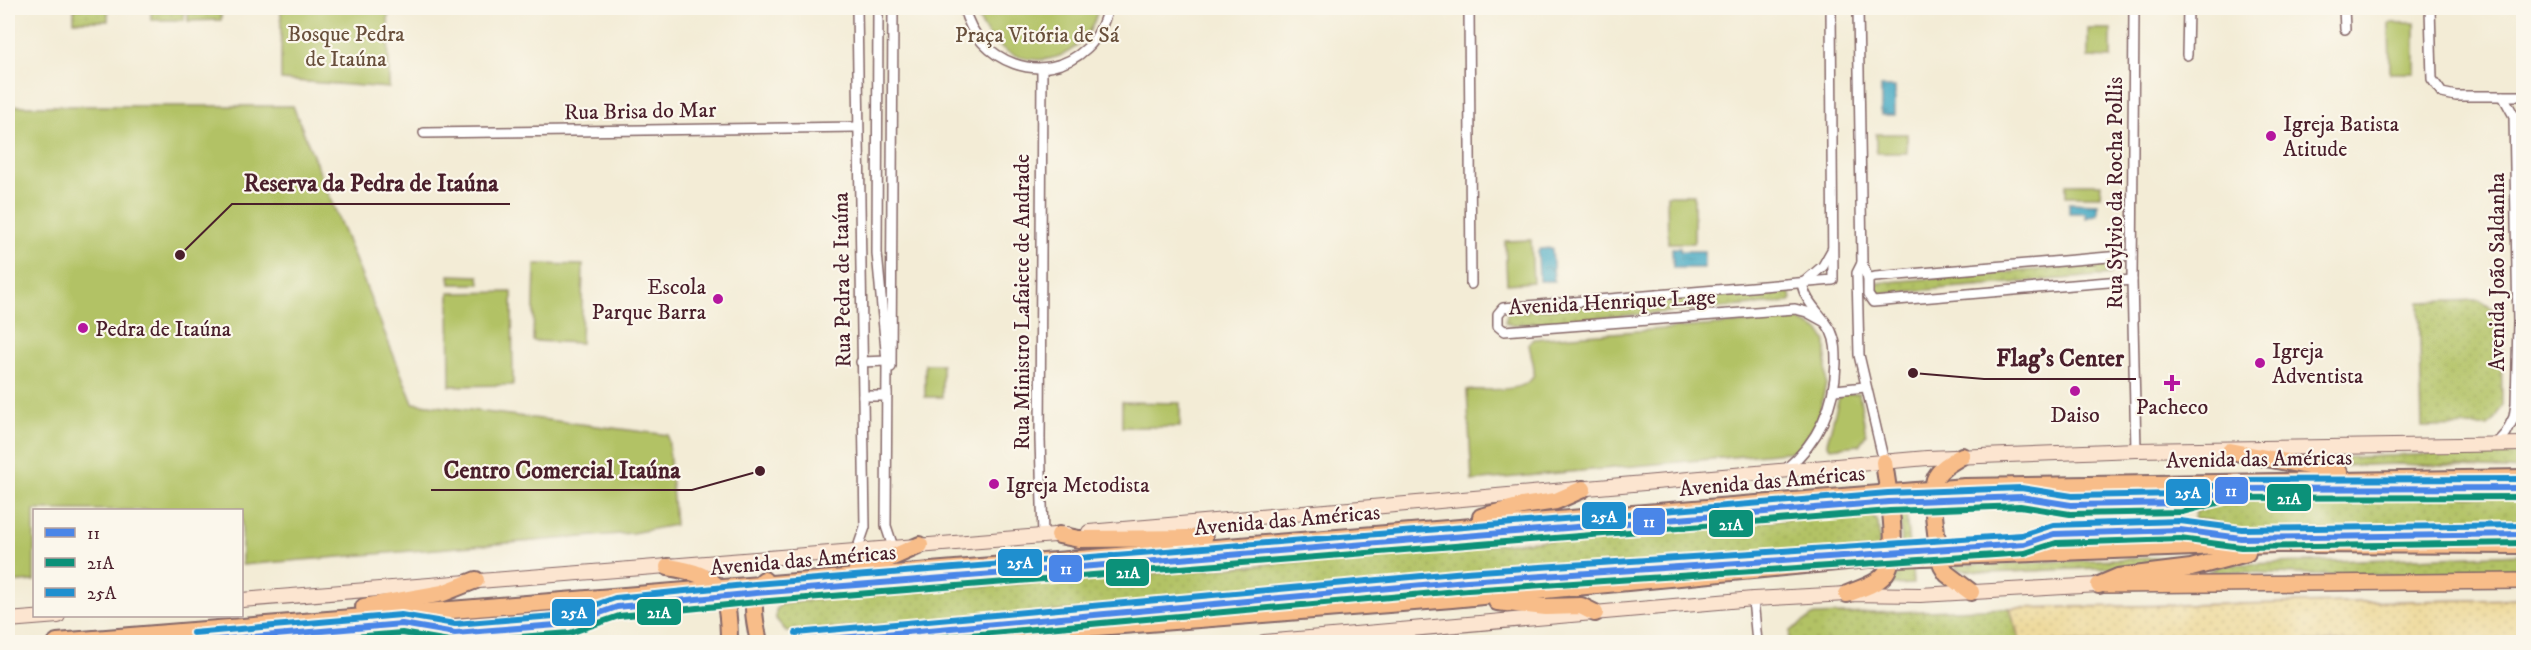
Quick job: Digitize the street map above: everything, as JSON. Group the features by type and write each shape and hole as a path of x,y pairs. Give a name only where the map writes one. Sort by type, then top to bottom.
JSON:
{"highway":[{"path":"2230,451 2339,471 2360,479"},
{"path":"1962,456 1946,466 1937,476 1934,489 1940,557 1947,574 1971,591"},
{"path":"1847,594 1878,580 1888,569 1892,558 1884,462"},
{"name":"Avenida das Américas","path":"57,642 1934,489 2360,479 2523,478"},
{"path":"1442,528 1463,520 1556,501 1583,489"},
{"path":"1051,535 1079,539 1216,538 1262,544"},
{"path":"2099,585 2118,577 2191,568 2255,552 2276,544"},
{"path":"909,642 1452,599 1892,558 2276,544 2523,545"},
{"path":"759,642 754,609 758,585 768,576 862,568 898,556 920,545"},
{"path":"668,567 703,574 720,589 728,612 729,642"},
{"path":"285,623 312,614 443,593 476,580"},
{"path":"1452,599 1546,607 1581,606 1595,613"},
{"path":"1051,642 1106,626"}],"main road":[{"name":"Avenida das Américas","path":"243,600 1051,535 1786,469 1962,456 2136,450 2230,451 2523,444"},
{"path":"1264,642 1753,599 1847,594 1920,595 2099,585 2523,581"},
{"path":"8,620 38,617"}],"street":[{"name":"Rua Pedra de Itaúna","path":"857,8 865,527 857,550"},
{"name":"Rua Pedra de Itaúna","path":"878,8 877,254 887,361 886,526 893,547"},
{"path":"862,396 887,396 893,357 893,8"},
{"path":"964,8 968,22 980,42 997,57 1019,66 1042,68 1066,62 1088,48 1102,28 1108,8"},
{"path":"1469,8 1471,284"},
{"path":"1786,469 1802,456 1814,437 1835,390 1835,341 1825,322 1806,300 1802,284 1823,266 1833,248 1831,8"},
{"path":"1858,8 1862,263 1868,279 1868,295 1873,302 2132,280"},
{"name":"Rua Sylvio da Rocha Pollis","path":"2134,8 2132,280 2136,450"},
{"path":"2187,55 2188,8"},
{"path":"2344,8 2345,29"},
{"path":"2430,8 2432,79 2442,93 2456,96 2523,96"},
{"name":"Rua Ministro Lafaiete de Andrade","path":"1042,68 1040,440 1051,535"},
{"name":"Avenida João Saldanha","path":"2496,444 2506,433 2516,404 2521,322 2514,116 2503,96"},
{"name":"Rua Brisa do Mar","path":"424,133 858,127"},
{"name":"Avenida Henrique Lage","path":"1825,322 1807,312 1795,309 1504,331 1498,326 1497,320 1503,308 1833,280 1833,248"},
{"path":"1868,279 2132,255"},
{"path":"1862,263 1857,273 1859,355 1884,462"},
{"path":"861,362 887,361"},
{"path":"1835,390 1865,387"},
{"path":"1753,599 1757,642"}],"green space":[{"path":"74,8 108,8 108,21 74,21"},
{"path":"151,8 184,8 184,20 151,20"},
{"path":"188,8 221,8 221,20 188,21"},
{"name":"Bosque Pedra de Itaúna","path":"281,8 388,8 389,88 281,80"},
{"name":"Praça Vitória de Sá","path":"976,8 1098,8 1089,31 1075,47 1057,57 1038,60 1018,56 1000,47 985,30"},
{"path":"2389,23 2415,23 2415,73 2390,73"},
{"path":"2088,29 2111,29 2111,58 2088,57"},
{"path":"8,106 293,106 413,403 668,435 675,525 632,533 243,565 243,509 33,509 33,581 8,583"},
{"path":"1876,134 1907,134 1907,153 1876,153"},
{"path":"2066,184 2101,184 2100,196 2066,196"},
{"path":"1667,195 1694,195 1694,243 1668,243"},
{"path":"1531,240 1533,282 1507,284 1505,241"},
{"path":"535,264 583,265 581,343 533,341"},
{"path":"2110,264 2110,275 1877,294 1876,283"},
{"path":"449,275 479,276 480,284 450,284"},
{"path":"1789,290 1792,299 1790,302 1511,325 1505,322 1508,312"},
{"path":"512,292 513,385 450,386 449,293"},
{"path":"2479,300 2496,311 2501,321 2502,406 2495,420 2488,426 2422,427 2419,302"},
{"path":"1796,319 1820,331 1826,342 1826,384 1817,422 1797,451 1472,481 1467,390 1505,389 1525,384 1531,380 1534,370 1529,344 1533,339"},
{"path":"925,364 942,364 942,397 925,397"},
{"path":"1859,393 1866,435 1859,445 1830,448 1827,443 1840,394"},
{"path":"1122,402 1180,403 1180,427 1122,427"},
{"path":"2441,454 2523,454 2524,470 2399,464 2336,466 2307,459"},
{"path":"2408,494 2523,496 2523,530 2243,533 2207,520 2194,519 2195,512 2239,498"},
{"path":"1900,510 1906,510 1909,547 1902,548"},
{"path":"1861,513 1871,515 1878,522 1880,549 787,632 776,619 776,610 780,605 818,599 1189,571"},
{"path":"2523,554 2523,575 2338,575 2208,571 2223,565"},
{"path":"2205,556 2181,564 1989,573 1956,569 1955,565"},
{"path":"1901,568 1912,568 1913,584 1891,585"},
{"path":"2010,608 2020,642 1789,642 1790,631 1814,615"},
{"path":"393,634 443,642 283,642"}],"sand":[{"path":"2523,599 2523,642 2020,642 2010,608"}],"water":[{"path":"1881,87 1895,87 1895,115 1881,115"},
{"path":"2069,203 2098,204 2098,214 2086,218 2085,213 2069,213"},
{"path":"1552,248 1554,281 1539,281 1538,252 1540,249"},
{"path":"1672,248 1680,248 1680,251 1704,251 1704,268 1673,268"}],"transit line":[{"name":"25A","path":"193,633 401,615 455,624 567,615 615,598 755,584 1888,493 2021,488 2072,496 2181,494 2236,480 2524,479"},
{"name":"11","path":"194,642 402,624 455,633 569,624 617,607 756,593 1889,502 2021,497 2071,505 2182,503 2236,489 2524,488"},
{"name":"21A","path":"293,642 402,633 455,642 570,633 619,616 757,602 1890,511 2020,506 2070,514 2182,512 2237,498 2524,497"},
{"name":"25A","path":"796,633 1466,572 2022,535 2053,525 2180,521 2242,529 2524,525"},
{"name":"11","path":"797,642 1467,581 2024,544 2054,534 2180,530 2241,538 2524,534"},
{"name":"21A","path":"891,642 1468,590 2025,553 2056,543 2180,539 2241,547 2524,543"}],"place":[{"name":"Igreja Batista Atitude","path":"2271,136"},
{"name":"Reserva da Pedra de Itaúna","path":"180,255"},
{"name":"Escola Parque Barra","path":"718,299"},
{"name":"Pedra de Itaúna","path":"83,328"},
{"name":"Igreja Adventista","path":"2260,363"},
{"name":"Flag's Center","path":"1913,373"},
{"name":"Pacheco","path":"2172,383"},
{"name":"Daiso","path":"2075,391"},
{"name":"Centro Comercial Itaúna","path":"760,471"},
{"name":"Igreja Metodista","path":"994,484"}]}
